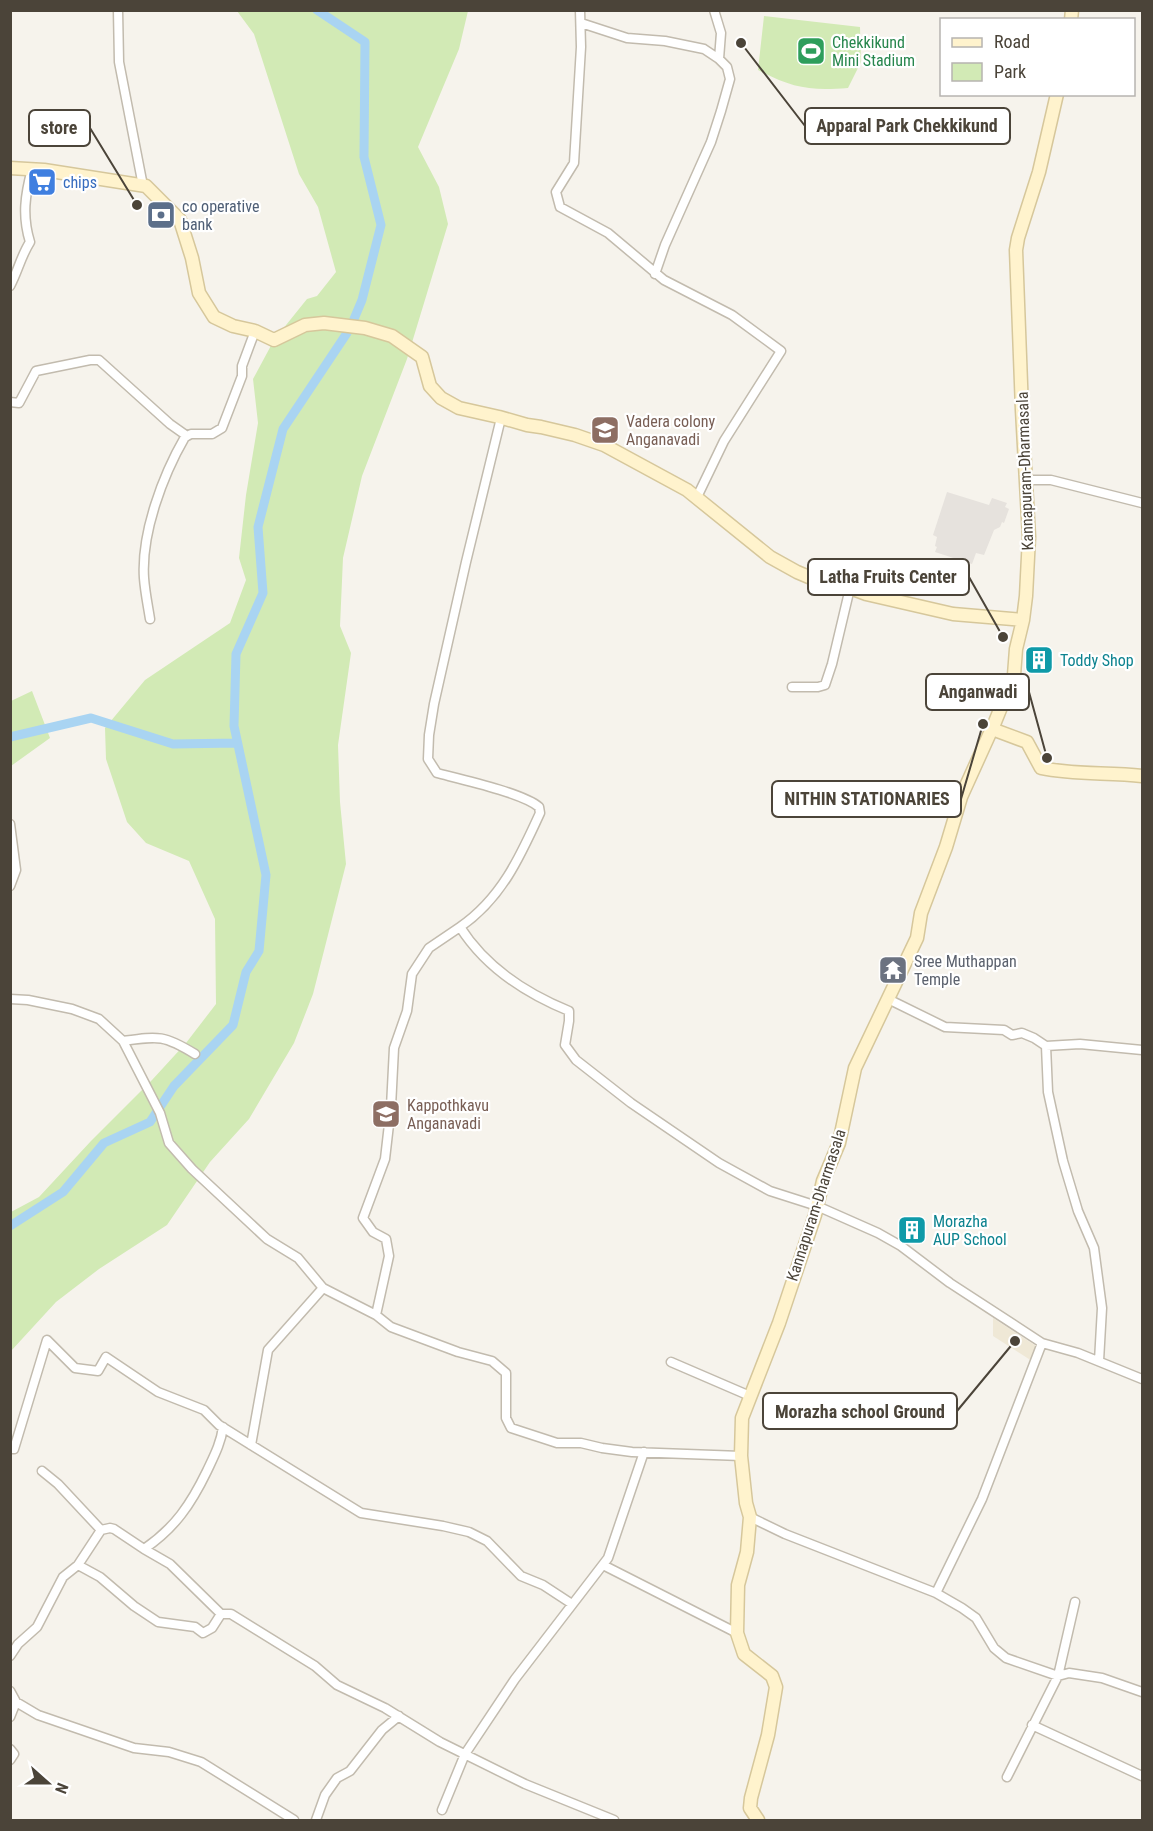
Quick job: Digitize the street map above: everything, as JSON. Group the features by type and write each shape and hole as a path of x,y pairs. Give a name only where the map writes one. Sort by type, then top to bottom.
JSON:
{"main road":[{"name":"Kannapuram-Dharmasala","path":"758,1821 750,1808 751,1798 768,1735 776,1687 772,1676 744,1654 737,1633 738,1585 747,1552 750,1518 746,1503 741,1456 742,1418 779,1323 823,1181 839,1143 855,1068 917,938 921,913 946,847 961,797 1014,675 1016,649 1023,620 1029,537 1017,250 1018,238 1039,172 1057,96"},
{"path":"10,168 32,169 144,186 180,220 192,258 199,293 214,317 233,326 255,331 274,340 305,325 324,323 365,328 392,336 422,357 430,386 441,398 459,408 527,426 575,435 603,445 697,497 722,520 770,557 797,572 823,583 953,614 1023,620"},
{"path":"992,729 1027,742 1041,768 1059,772 1143,776"}],"street":[{"path":"118,10 120,62 144,186"},
{"path":"580,10 581,46 574,163 556,192 560,207 608,233 655,274 732,315 781,351 724,441 697,497"},
{"path":"714,10 722,33 719,59"},
{"path":"580,23 627,38 665,40 704,49 727,66 730,79 711,142 665,245 655,274"},
{"path":"10,286 18,271 19,261 30,242 24,214 25,196 32,169"},
{"path":"150,619 144,577 147,544 164,481 187,436 212,434 222,428 240,382 242,366 255,331"},
{"path":"10,402 19,403 36,372 82,361 99,360 170,424 187,436"},
{"path":"376,1316 389,1256 386,1239 374,1232 363,1218 385,1159 394,1048 408,1011 412,974 429,948 460,927 499,890 517,863 540,813 539,807 526,800 498,789 437,772 428,759 429,735 448,637 501,418"},
{"path":"1027,480 1051,480 1143,503"},
{"path":"792,687 825,685 850,588"},
{"path":"10,824 16,870 10,885"},
{"path":"460,927 491,964 519,987 569,1011 565,1045 576,1059 615,1090 719,1162 770,1191 817,1206 901,1245 950,1283 1042,1342 1143,1379"},
{"path":"10,999 28,1000 72,1009 99,1019 123,1041 158,1110 169,1143 192,1168 267,1239 298,1258 323,1287 376,1316 391,1328 458,1352 492,1361 506,1373 506,1418 511,1428 557,1443 581,1443 602,1448 644,1452 741,1456"},
{"path":"888,999 945,1027 1004,1030 1012,1035 1022,1033 1046,1046 1080,1044 1143,1050"},
{"path":"123,1041 154,1036 175,1042 195,1054"},
{"path":"1046,1046 1048,1092 1063,1161 1078,1210 1094,1248 1102,1308 1099,1361"},
{"path":"251,1445 268,1350 323,1287"},
{"path":"10,1449 14,1449 47,1340 75,1368 98,1371 106,1357 158,1392 204,1410 223,1427 361,1513 470,1532 487,1541 521,1576 543,1585 572,1604"},
{"path":"936,1593 982,1499 1042,1342"},
{"path":"671,1362 750,1396"},
{"path":"144,1550 166,1532 192,1502 216,1454 223,1427"},
{"path":"442,1810 465,1754 514,1679 608,1558 644,1452"},
{"path":"42,1471 58,1484 100,1530"},
{"path":"750,1518 936,1593 976,1618 994,1648 1006,1658 1058,1676 1070,1673 1102,1678 1143,1692"},
{"path":"10,1656 18,1644 37,1628 63,1577 78,1565 100,1530 114,1529 144,1550 170,1564 221,1614 231,1614 315,1666 337,1685 363,1695 440,1742 525,1784 614,1821"},
{"path":"78,1565 100,1577 134,1606 158,1622 195,1627 203,1633 212,1628 221,1614"},
{"path":"603,1565 737,1633"},
{"path":"1007,1778 1058,1676 1075,1602"},
{"path":"10,1691 16,1702 38,1714 134,1748 168,1752 201,1762 294,1821"},
{"path":"10,1717 16,1702"},
{"path":"316,1821 325,1795 337,1778 350,1771 382,1730 399,1716"},
{"path":"1032,1725 1143,1776"},
{"path":"10,1749 14,1754 10,1760"}],"shaded area":[{"path":"947,492 989,505 992,498 1007,503 1005,507 1009,509 1004,523 1002,522 1000,527 994,530 984,555 976,553 972,564 935,552 937,537 933,535"},
{"path":"993,1318 1036,1346 1032,1361 993,1336"}],"green space":[{"path":"237,11 468,11 459,49 418,147 439,187 448,224 407,359 362,476 343,558 340,626 351,653 338,745 340,802 346,864 313,994 294,1043 249,1119 210,1162 167,1225 99,1269 56,1302 11,1351 11,1212 39,1197 186,1043 216,1004 215,919 189,861 146,843 127,822 106,759 105,728 145,680 230,623 246,580 239,558 246,495 258,423 253,379 274,340 307,299 317,296 336,272 318,207 299,174 254,34"},
{"name":"Chekkikund Mini Stadium","path":"764,16 860,27 861,62 848,88 801,87 758,70"},
{"path":"32,691 50,738 11,766 11,701"}],"waterway":[{"path":"317,10 365,42 364,157 381,225 362,300 354,319"},
{"path":"10,1226 63,1192 104,1143 150,1122 174,1086 233,1025 246,972 259,951 266,875 234,726 236,654 263,593 258,527 283,429 347,333"},
{"path":"10,737 91,718 173,744 237,743"}],"place":[{"name":"Apparal Park Chekkikund","path":"741,43"},
{"name":"Chekkikund Mini Stadium","path":"811,51"},
{"name":"chips","path":"42,182"},
{"name":"store","path":"137,205"},
{"name":"co operative bank","path":"161,215"},
{"name":"Vadera colony Anganavadi","path":"605,430"},
{"name":"Latha Fruits Center","path":"1003,637"},
{"name":"Toddy Shop","path":"1039,660"},
{"name":"NITHIN STATIONARIES","path":"983,724"},
{"name":"Anganwadi","path":"1047,758"},
{"name":"Sree Muthappan Temple","path":"893,970"},
{"name":"Kappothkavu Anganavadi","path":"386,1114"},
{"name":"Morazha AUP School","path":"912,1230"},
{"name":"Morazha school Ground","path":"1015,1341"}]}
